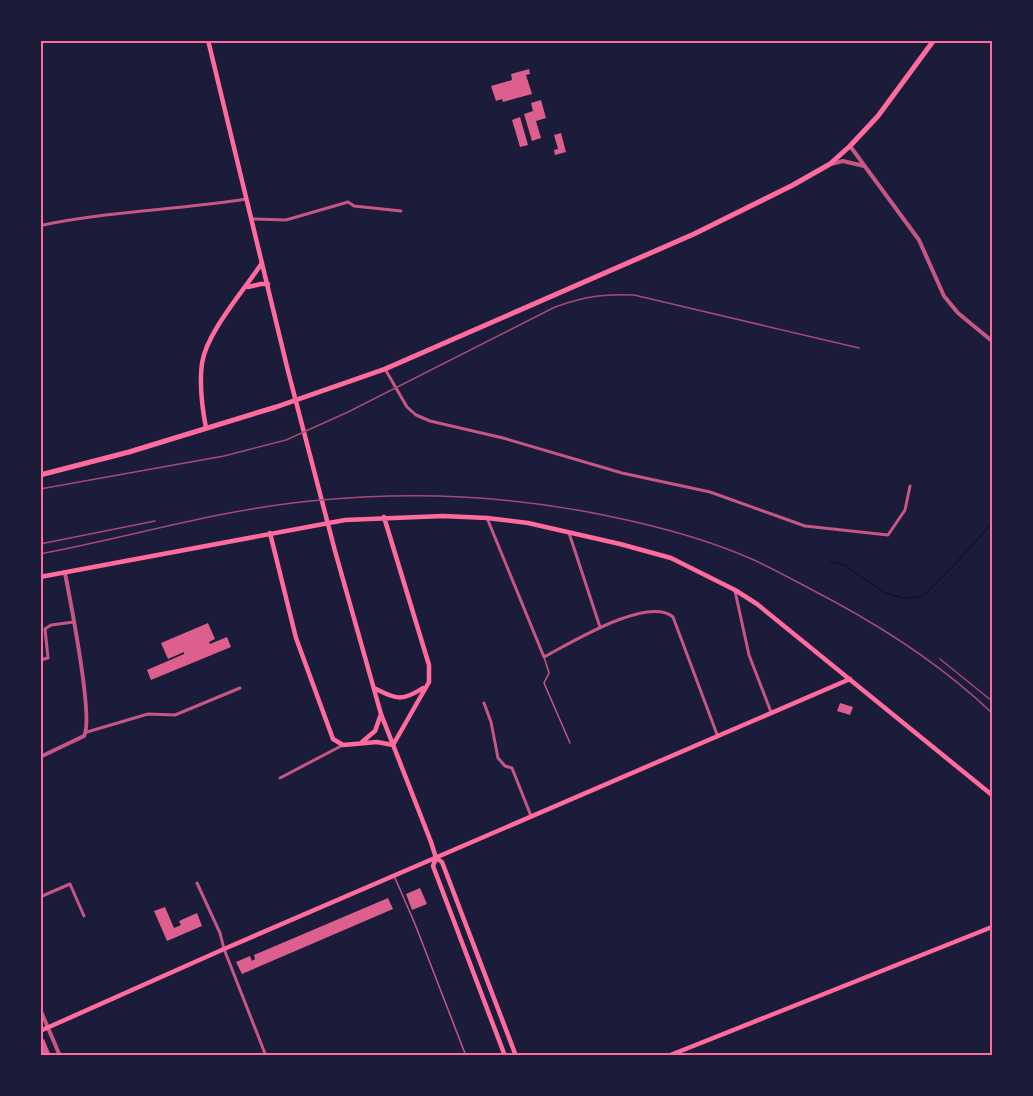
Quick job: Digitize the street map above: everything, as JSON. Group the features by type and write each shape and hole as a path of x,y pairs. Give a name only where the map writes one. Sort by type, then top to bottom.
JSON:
{"main road":[{"path":"208,40 288,371 373,688 436,858 442,862 516,1056"},
{"path":"40,475 129,452 276,407 385,369 694,234 830,164 878,116 934,40"},
{"path":"206,428 201,378 205,353 222,320 262,263"},
{"path":"246,288 267,284"},
{"path":"40,578 345,520 443,516 487,518 568,531 670,558 735,590 773,616 993,795"},
{"path":"384,517 429,665 429,682 393,745"},
{"path":"270,533 296,639 333,739 343,745 351,746 362,742 393,745"},
{"path":"40,1031 224,949 850,679"},
{"path":"373,688 392,698 402,698 412,696 425,687"},
{"path":"362,742 375,731 381,714"},
{"path":"436,858 433,866 505,1056"},
{"path":"668,1056 685,1053 798,1003 993,927"}],"street":[{"path":"850,146 919,240 944,296 958,312 993,341"},
{"path":"830,164 843,161 865,166"},
{"path":"40,228 43,225 65,220 200,207 247,199"},
{"path":"252,219 286,220 348,202 354,206 401,211"},
{"path":"385,369 406,407 416,415 430,421 502,438 622,473 710,492 805,526 888,535 905,510 910,486"},
{"path":"487,518 544,657 600,627 625,618 656,611 668,613 673,618 718,737"},
{"path":"568,531 600,627"},
{"path":"65,573 86,703 86,734"},
{"path":"735,590 750,654 771,712"},
{"path":"40,660 48,658 45,629 74,622"},
{"path":"40,757 86,734 148,714 175,715 240,688"},
{"path":"484,703 498,758 505,766 512,768 531,816"},
{"path":"280,777 343,745"},
{"path":"197,883 220,933 224,949 266,1056"},
{"path":"40,897 70,884 84,916"},
{"path":"40,1009 60,1056"}],"lane":[{"path":"544,657 549,673 544,683 570,744"},
{"path":"394,876 466,1056"}],"building":[{"path":"529,69 530,74 526,75 532,94 503,102 502,99 496,101 491,86 512,80 511,74"},
{"path":"541,100 546,118 536,121 541,138 532,141 524,114 533,111 531,103"},
{"path":"520,117 528,145 520,147 512,120"},
{"path":"561,133 566,152 555,155 554,150 558,149 554,135"},
{"path":"208,623 215,639 209,642 210,644 227,637 231,647 151,680 147,670 184,654 184,652 168,659 161,643"},
{"path":"840,703 853,707 850,715 837,711"},
{"path":"420,888 427,904 412,910 406,894"},
{"path":"388,898 393,909 242,974 236,962 250,956 252,961 255,959 254,955"},
{"path":"165,907 174,928 181,925 179,921 197,913 202,926 167,941 154,911"},
{"path":"44,1039 51,1056 40,1056 40,1041"}],"waterway":[{"path":"830,562 844,565 886,593 902,598 922,597 992,523"}],"railway":[{"path":"40,489 224,456 286,440 348,412 555,307 594,296 634,295 859,348"},
{"path":"40,554 208,517 310,501 387,496 462,497 575,510 685,535 720,546 764,565 835,602 898,639 956,681 992,713"},
{"path":"40,544 155,521"},
{"path":"940,659 992,701"}]}
